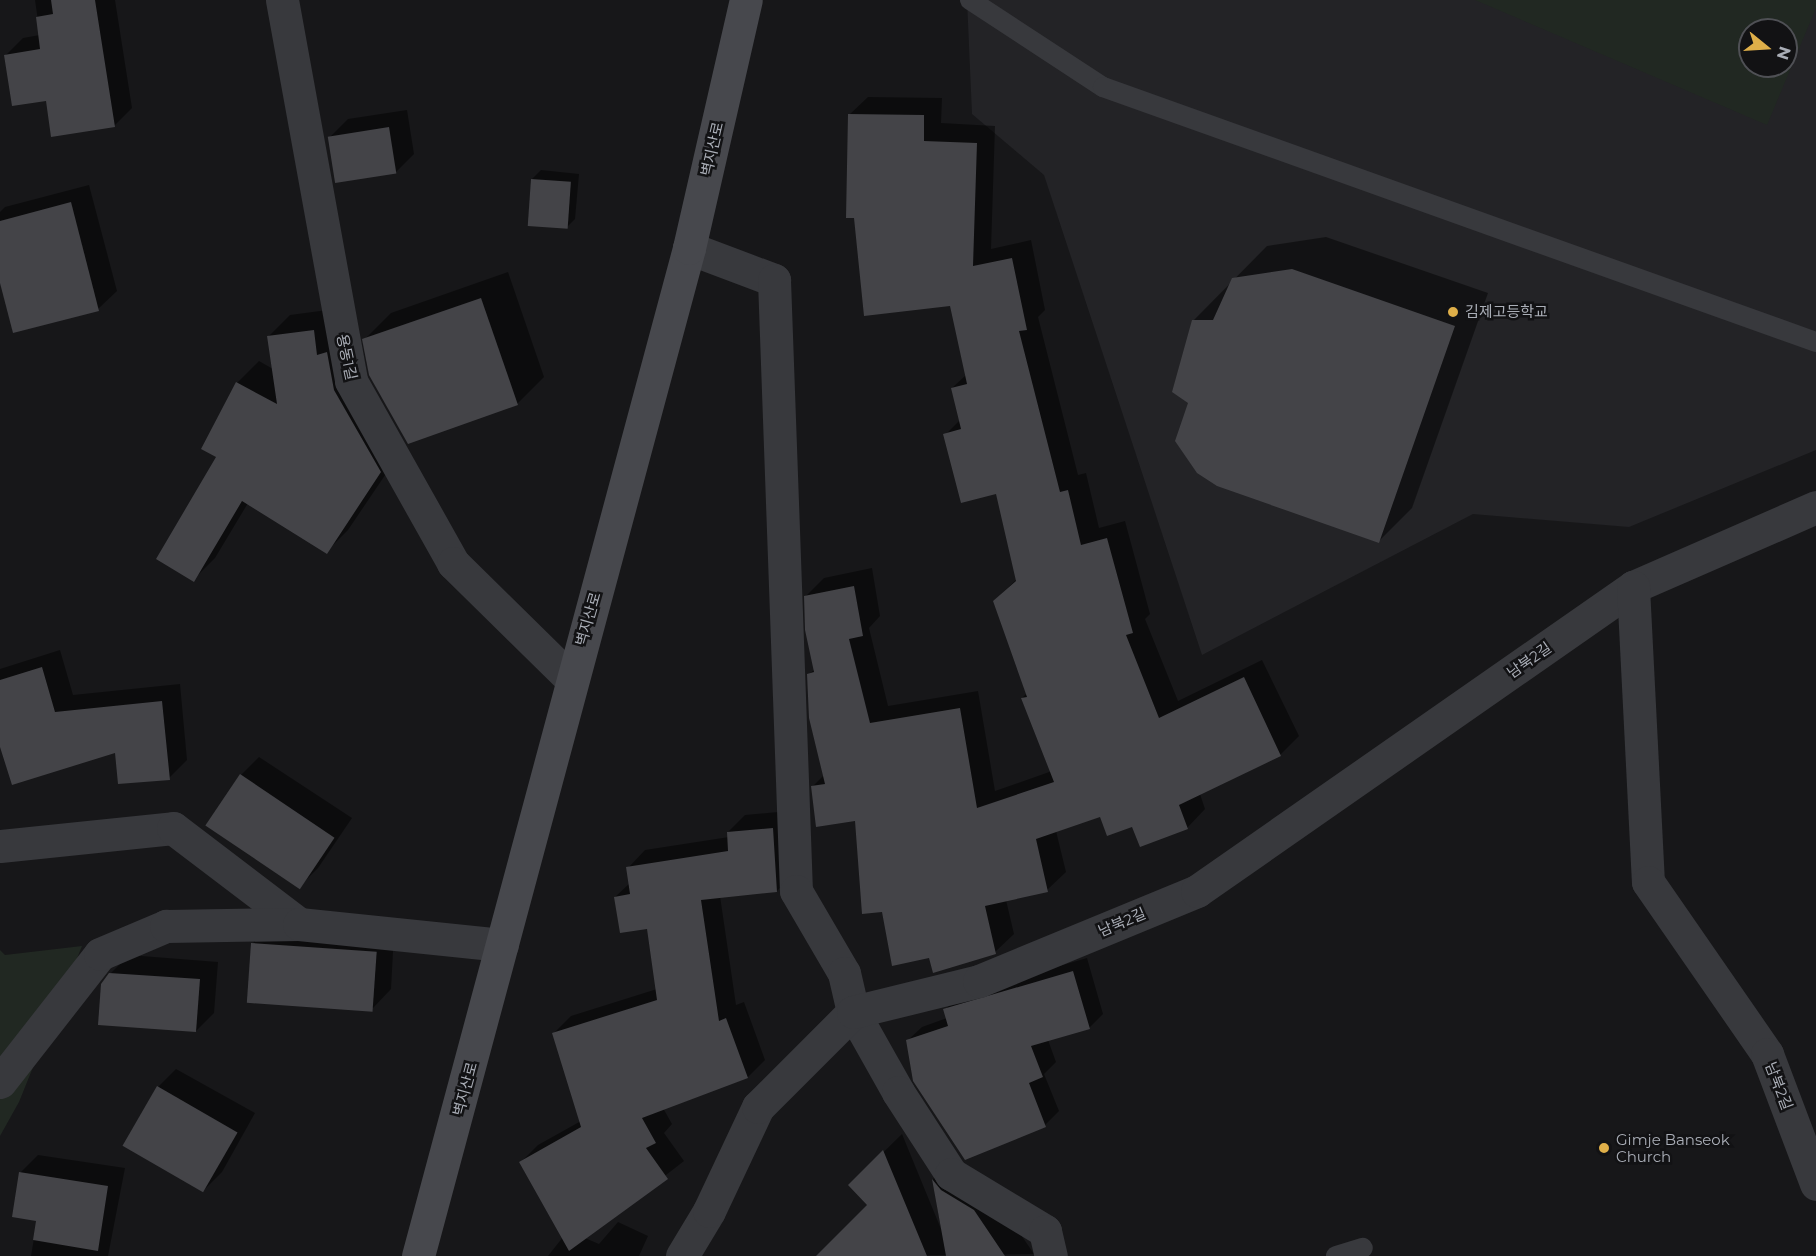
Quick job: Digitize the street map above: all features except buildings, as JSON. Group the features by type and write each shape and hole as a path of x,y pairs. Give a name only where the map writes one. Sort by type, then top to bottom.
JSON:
{"street":[{"name":"용동1길","path":"282,0 351,381 453,563 571,679"},
{"name":"벽지산로","path":"424,1250 571,679 689,248 746,0"},
{"path":"689,248 774,280 796,891 844,974 853,1011 898,1092 951,1174 1045,1231 1050,1256"},
{"path":"1633,587 1816,507"},
{"name":"남북2길","path":"853,1011 979,981 1197,891 1633,587"},
{"name":"남북2길","path":"1633,587 1648,882 1767,1054 1816,1184"},
{"path":"0,846 173,828 299,924"},
{"path":"0,1082 100,954 166,926 299,924 502,945"},
{"path":"682,1256 709,1211 758,1107 853,1011"}],"lane":[{"path":"970,0 1103,87 1816,342"},
{"path":"1336,1256 1363,1248"}],"shaded area":[{"name":"김제고등학교","path":"967,0 1816,0 1816,450 1629,527 1473,514 1202,655 1044,175 972,114"},
{"path":"1475,0 1816,0 1816,8 1798,51 1798,18 1738,18 1738,78 1787,78 1767,125"},
{"path":"82,946 19,1102 0,1136 0,950 5,955"}],"place":[{"name":"김제고등학교","path":"1453,312"},
{"name":"Gimje Banseok Church","path":"1604,1148"}]}
